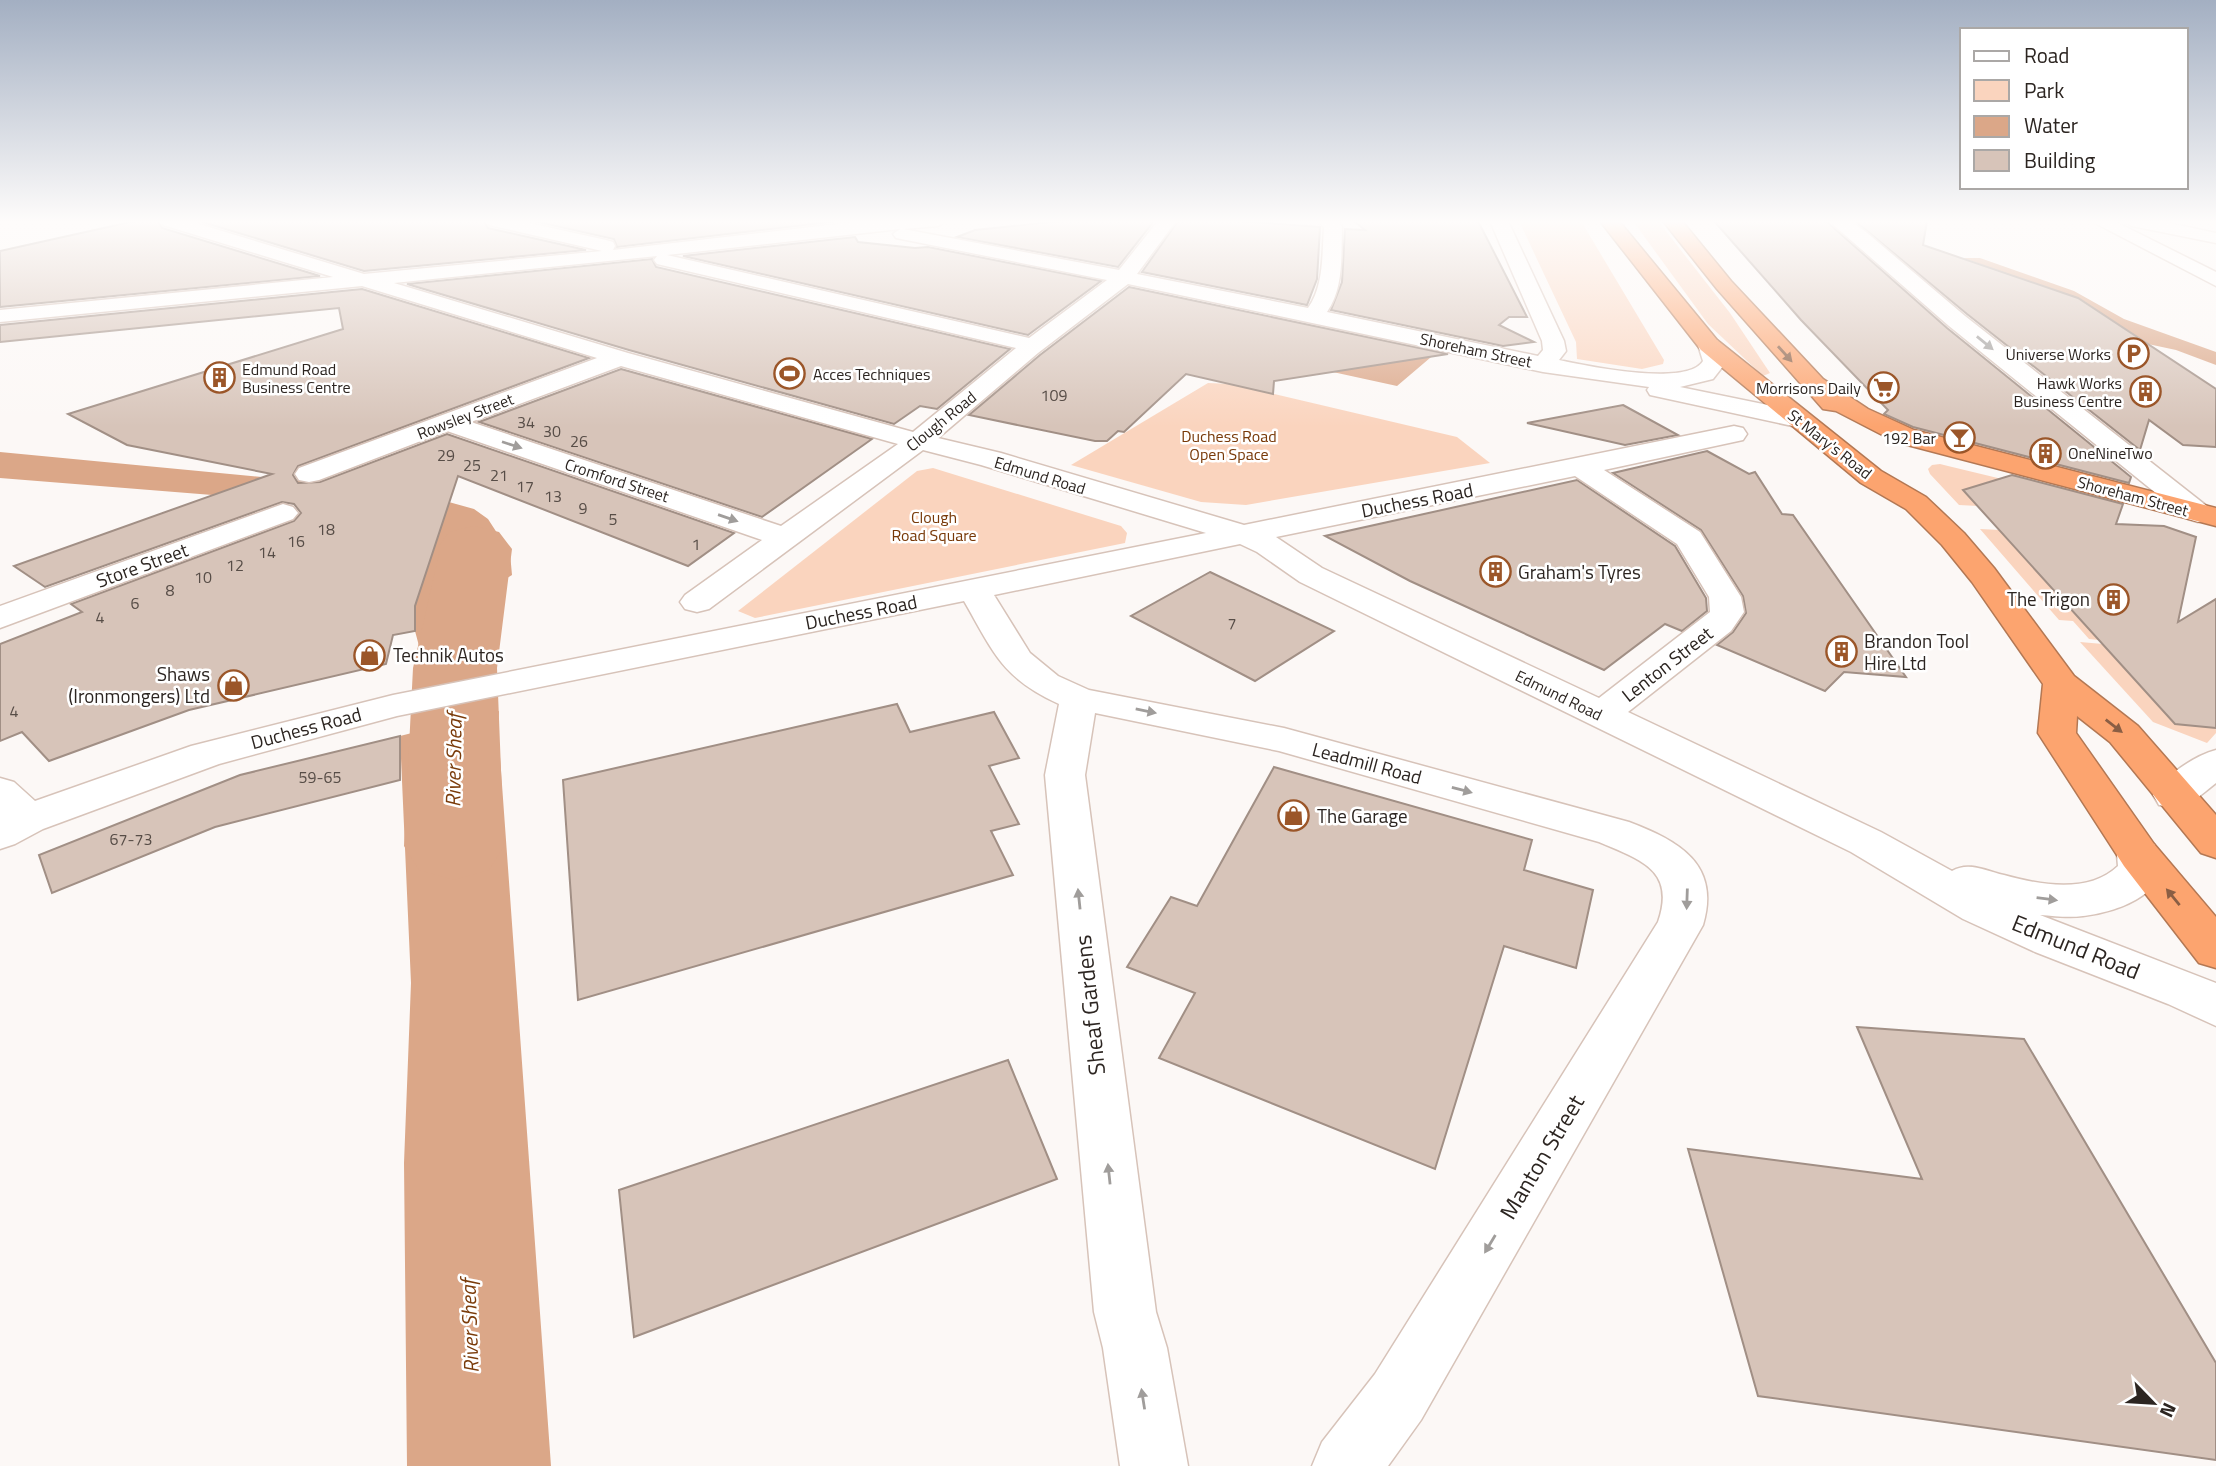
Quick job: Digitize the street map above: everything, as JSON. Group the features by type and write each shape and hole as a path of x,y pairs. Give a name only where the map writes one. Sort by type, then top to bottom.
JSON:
{"highway":[{"name":"St Mary's Road","path":"1664,289 1709,345 1871,477 1916,503 1953,539 1983,575 2060,684 2124,734 2216,843"},
{"name":"St Mary's Road","path":"1728,289 1840,414 1906,476 1916,503"},
{"path":"1797,419 1815,417 1820,410 1817,386"},
{"name":"Shoreham Street","path":"1817,386 1848,410 1882,428 1905,436 2207,515"},
{"path":"2060,684 2057,733 2139,855 2216,950"}],"street":[{"path":"0,316 268,289"},
{"name":"Edmund Road","path":"394,289 620,358 917,442 991,460 1244,535 1268,545 1311,575 1866,842 1979,907 2052,940 2185,990 2216,1006"},
{"path":"793,289 1034,346"},
{"name":"Clough Road","path":"697,601 917,442 1034,346 1109,289"},
{"name":"Shoreham Street","path":"1181,289 1797,419"},
{"path":"1313,316 1322,308 1326,289"},
{"path":"1530,289 1555,351 1543,365"},
{"path":"1921,289 2145,470 2207,515"},
{"name":"Shoreham Street","path":"1582,372 1649,379 1694,377 1705,374 1715,361 1709,345"},
{"name":"Rowsley Street","path":"309,474 620,358"},
{"name":"Cromford Street","path":"448,423 786,538"},
{"name":"Duchess Road","path":"9,815 205,755 393,706 1734,434"},
{"name":"Lenton Street","path":"1580,467 1689,538 1726,597 1728,605 1719,624 1601,715"},
{"name":"Store Street","path":"0,618 283,513"},
{"path":"974,589 1016,660 1045,684 1079,699"},
{"name":"Leadmill Road","path":"1079,699 1284,740 1614,832 1649,847"},
{"name":"Sheaf Gardens","path":"1079,699 1065,775 1125,1312 1135,1348 1154,1466"},
{"path":"2174,794 2216,762"},
{"name":"Edmund Road","path":"1866,842 1986,887 2056,901 2106,895 2117,890 2141,871 2139,855"},
{"name":"Manton Street","path":"1346,1466 1398,1397 1680,925 1686,912 1687,887 1675,866 1649,847"}],"green space":[{"path":"1551,289 1622,289 1664,360 1663,364 1642,369 1577,359 1576,342"},
{"path":"1683,289 1712,289 1770,373 1763,376 1708,324"},
{"name":"Duchess Road Open Space","path":"1208,383 1232,384 1457,437 1490,463 1246,505 1201,502 1071,465"},
{"path":"1940,464 2076,497 1994,480 1963,490 1978,506 1959,505 1930,474 1928,469 1932,465"},
{"name":"Clough Road Square","path":"933,468 1121,526 1127,533 1125,543 755,618 738,611 917,471"},
{"path":"1980,529 2000,530 2099,640 2089,639 2073,621 2059,620"},
{"path":"2080,642 2103,644 2216,728 2216,733 2207,743 2153,722"}],"shaded area":[{"path":"1392,351 1437,352 1397,386 1296,364 1311,353 1373,366"}],"water":[{"path":"2052,289 2074,291 2124,319 2216,352 2216,365 2176,350 2148,344"},
{"path":"0,452 376,488 420,494 474,509 488,519 510,553 512,575 497,584 499,608 486,659 426,672 415,631 415,606 439,533 274,500 0,478"},
{"path":"499,711 498,729 551,1466 407,1466 404,1163 411,983 400,736"}],"building":[{"path":"0,289 182,289 0,307"},
{"path":"363,289 589,358 298,466 293,475 298,483 320,482 447,434 734,533 688,566 458,476 415,606 415,631 393,635 386,664 189,710 49,761 22,732 0,741 0,644 82,612 71,604 294,521 301,513 294,504 282,502 45,587 14,566 272,474 127,445 68,414 343,329 339,308 0,342 0,325"},
{"path":"425,289 753,289 1010,349 937,409 920,406 894,424"},
{"path":"829,289 1090,289 1028,335"},
{"path":"1126,289 1140,289 1448,354 1274,381 1273,394 1186,374 1124,432 1118,431 1107,441 1095,441 969,415 1040,355"},
{"path":"1229,289 1313,289 1307,305"},
{"path":"1339,289 1513,289 1527,317 1509,317 1499,325 1534,342 1503,346 1331,310"},
{"path":"1774,289 1903,289 2131,477 2129,483 1913,427 1884,414 1888,410"},
{"path":"1937,289 2053,289 2078,298 2216,389 2216,447 2183,445 2149,420 2140,450"},
{"path":"621,369 872,439 762,517 479,422"},
{"path":"1623,405 1678,435 1625,445 1527,423"},
{"path":"1707,451 1749,474 1755,472 1782,514 1793,515 1906,677 1844,672 1825,691 1717,645 1733,632 1746,613 1743,596 1701,530 1613,473"},
{"name":"The Trigon","path":"2012,475 2123,504 2116,524 2164,526 2196,537 2178,622 2216,599 2216,728 2175,724 1963,490"},
{"path":"1577,480 1675,546 1706,598 1707,611 1682,631 1665,624 1604,670 1410,581 1325,536"},
{"path":"1210,572 1334,631 1255,681 1131,616"},
{"path":"897,704 910,732 994,712 1019,758 989,766 1019,824 991,831 1013,875 578,1000 563,780"},
{"path":"400,736 400,780 215,827 52,893 39,855 240,775"},
{"path":"1274,767 1532,840 1524,870 1593,890 1576,968 1504,946 1435,1169 1159,1058 1195,993 1127,967 1171,897 1197,906"},
{"path":"1857,1027 2024,1039 2216,1363 2216,1460 1758,1396 1688,1149 1922,1179"},
{"path":"1008,1060 1057,1179 634,1337 619,1190"}],"waterway":[{"name":"River Sheaf","path":"454,846 455,668 476,549 474,547"}],"place":[{"name":"Universe Works","path":"2134,354"},
{"name":"Acces Techniques","path":"790,374"},
{"name":"Edmund Road Business Centre","path":"219,378"},
{"name":"Morrisons Daily","path":"1884,388"},
{"name":"Hawk Works Business Centre","path":"2145,392"},
{"name":"192 Bar","path":"1959,438"},
{"name":"OneNineTwo","path":"2045,453"},
{"name":"Graham's Tyres","path":"1495,572"},
{"name":"The Trigon","path":"2113,599"},
{"name":"Brandon Tool Hire Ltd","path":"1841,652"},
{"name":"Technik Autos","path":"370,655"},
{"name":"Shaws (Ironmongers) Ltd","path":"233,685"},
{"name":"The Garage","path":"1294,816"}]}
